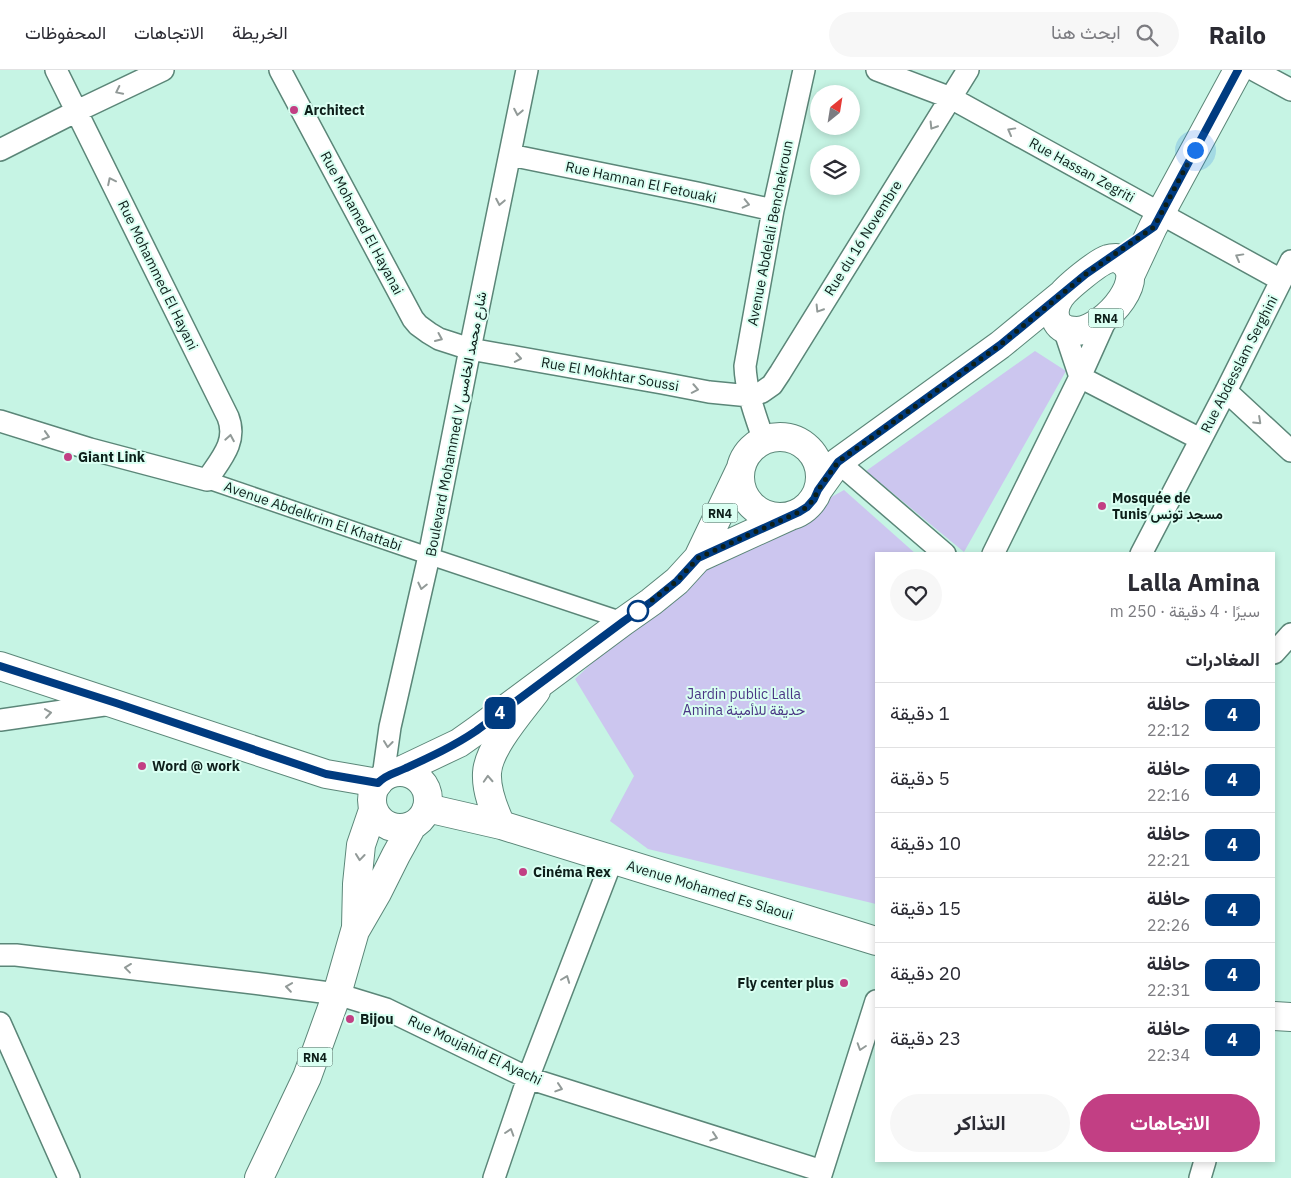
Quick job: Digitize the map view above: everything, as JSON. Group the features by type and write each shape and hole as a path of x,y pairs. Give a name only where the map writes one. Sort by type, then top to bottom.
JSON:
{"main road":[{"name":"RN4","path":"1000,345 1062,327 1072,331 1090,328 1107,317 1116,307 1125,293 1131,274 1157,220 1238,70"},
{"name":"RN4","path":"698,558 807,507 814,499 818,490 827,461 1000,345 1086,274 1157,220"},
{"path":"1108,259 1116,258 1122,260 1127,264 1131,274"},
{"path":"1061,295 1055,310 1056,319 1062,327"},
{"path":"764,441 773,438 793,440 827,461"},
{"name":"RN4","path":"381,789 459,743 545,681 677,581 698,558 748,454 755,446 764,441"},
{"name":"RN4","path":"741,468 742,488 752,506 770,516 790,516"},
{"path":"0,666 326,774 381,789 410,774 418,779 425,788 422,811 398,829 388,826 379,820 381,789"},
{"path":"501,825 493,808 489,792 487,773 492,754 509,726 545,681"},
{"name":"RN4","path":"422,811 459,743"},
{"name":"Boulevard Mohammed V شارع محمد الخامس","path":"356,931 357,884 361,845 381,789"},
{"name":"Boulevard Mohammed V شارع محمد الخامس","path":"260,1178 308,1077 337,994 356,931 396,855 422,811"},
{"name":"Avenue Mohamed Es Slaoui","path":"422,811 501,825 875,941"},
{"path":"1275,1016 1291,1017"}],"street":[{"name":"Rue Mohammed El Hayani","path":"56,70 231,426 230,444 207,480"},
{"path":"0,150 163,70"},
{"name":"Rue Mohamed El Hayanai","path":"280,70 413,319 429,334 470,349"},
{"name":"Boulevard Mohammed V شارع محمد الخامس","path":"381,789 392,718 429,556 527,70"},
{"name":"Avenue Abdelali Benchekroun","path":"764,441 750,396 745,366 773,210 804,70"},
{"name":"Rue Hassan Zegriti","path":"877,70 951,98 1157,220 1281,280"},
{"name":"Rue du 16 Novembre","path":"750,396 762,392 772,385 968,70"},
{"path":"1254,70 1291,90"},
{"name":"Rue Hamnan El Fetouaki","path":"510,155 773,210"},
{"name":"Rue Abdesslam Serghini","path":"1142,552 1291,261"},
{"path":"994,552 1080,377 1107,317"},
{"path":"1062,327 1080,377 1200,439"},
{"name":"Rue El Mokhtar Soussi","path":"470,349 662,382 709,392 750,396"},
{"path":"1226,391 1291,451"},
{"name":"Avenue Abdelkrim El Khattabi","path":"0,421 90,449 207,480 624,621"},
{"path":"827,461 941,552"},
{"path":"1275,652 1291,634"},
{"path":"0,720 116,703"},
{"path":"494,1178 528,1078 612,860"},
{"name":"Rue Moujahid El Ayachi","path":"0,955 16,955 94,964 337,994 386,1009 528,1078 821,1174"},
{"path":"821,1174 875,1004"},
{"path":"0,1023 69,1178"},
{"path":"1200,1178 1205,1162"}],"green space":[{"path":"1035,351 1066,371 964,552 866,471"},
{"name":"Jardin public Lalla Amina حديقة للاأمينة","path":"844,490 914,552 875,552 875,904 648,849 610,821 634,776 575,679 678,582"}],"bus line":[{"name":"4","path":"0,666 326,774 378,783 390,774 459,743 651,602 677,581 698,558 807,507 838,462 1000,345 1072,284 1154,227 1238,70"}],"place":[{"name":"Architect","path":"294,110"},
{"name":"Giant Link","path":"68,457"},
{"name":"Mosquée de Tunis مسجد تونس","path":"1102,506"},
{"name":"Word @ work","path":"142,766"},
{"name":"Cinéma Rex","path":"523,872"},
{"name":"Fly center plus","path":"844,983"},
{"name":"Bijou","path":"350,1019"}],"route":[{"path":"638,611 677,581 698,558 807,507 838,462 1000,345 1072,284 1154,227 1195,150"}]}
